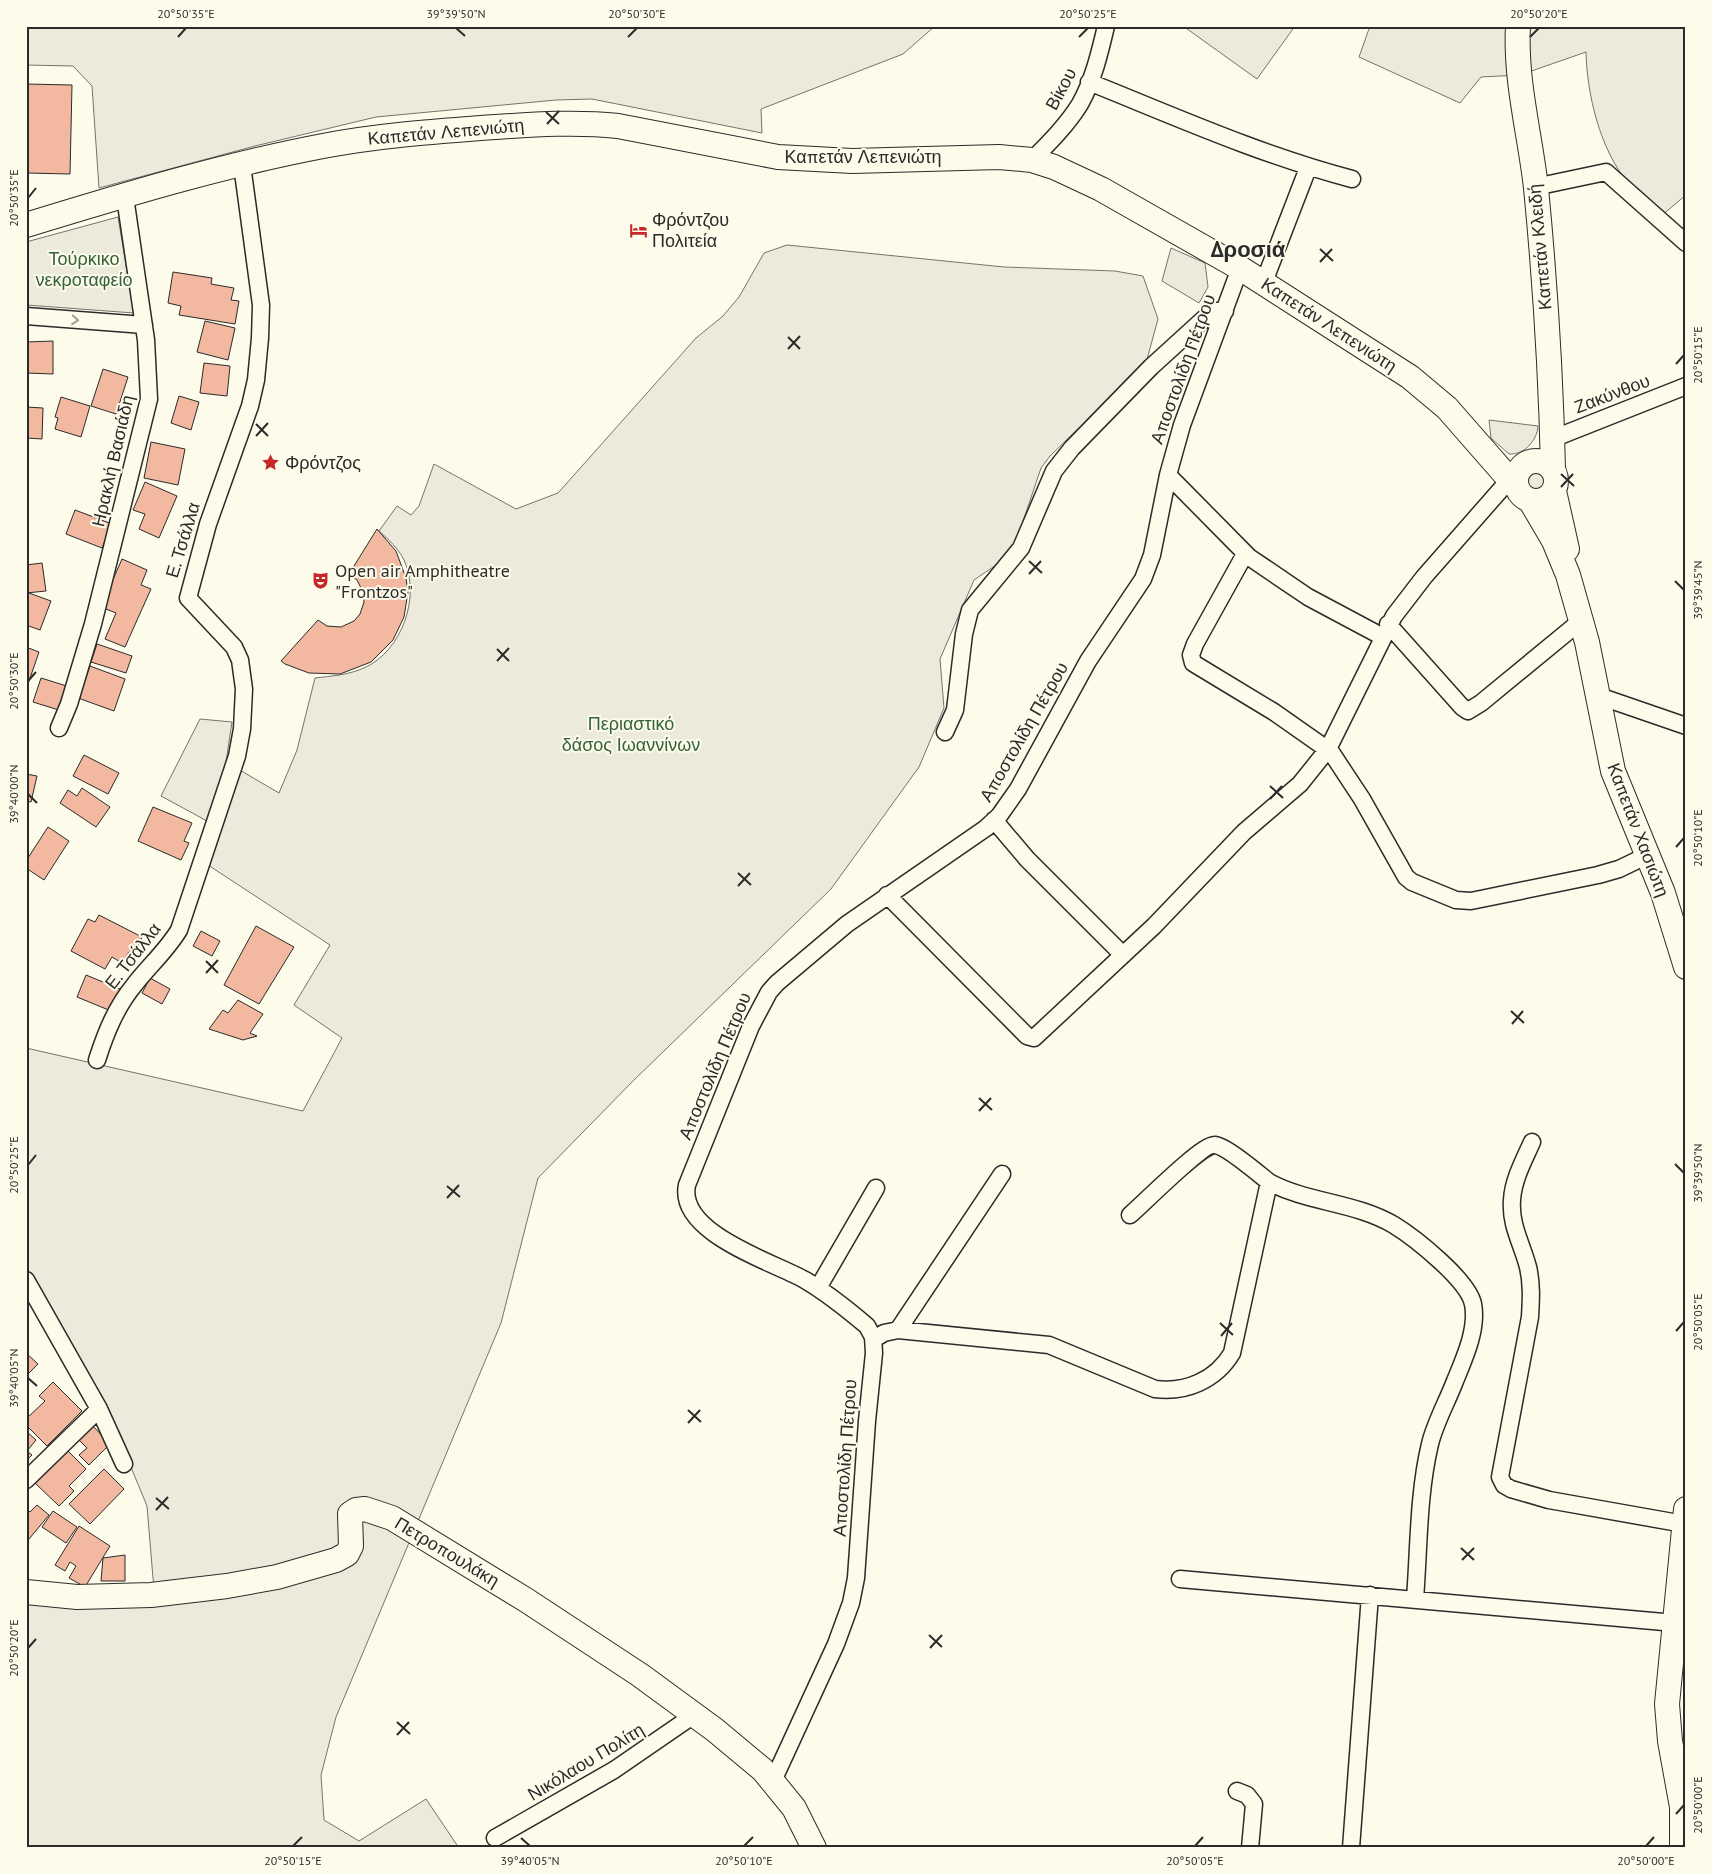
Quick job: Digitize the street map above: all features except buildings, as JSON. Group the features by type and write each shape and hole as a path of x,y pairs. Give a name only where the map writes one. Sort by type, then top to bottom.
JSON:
{"street":[{"name":"Βίκου","path":"1032,160 1067,122 1080,103 1089,82 1106,26"},
{"name":"Καπετάν Κλειδή","path":"1518,26 1518,68 1535,187 1550,370 1552,439 1527,478"},
{"path":"1089,82 1199,129 1308,168 1352,179"},
{"name":"Καπετάν Λεπενιώτη","path":"26,225 242,165 322,146 395,135 543,123 592,123 618,126 742,151 800,159 852,160 998,157 1032,160 1060,169 1101,189 1264,282 1424,387 1527,478"},
{"name":"Ε. Τσάλλα","path":"97,1060 109,1025 131,988 179,930 240,744 244,689 240,660 229,641 190,603 188,594 208,524 250,406 256,380 260,338 260,305 242,165"},
{"path":"1264,282 1308,168"},
{"path":"1535,187 1606,172 1686,243"},
{"name":"Ηρακλή Βασιάδη","path":"59,728 82,665 146,417 149,380 144,325 125,197"},
{"name":"Αποστολίδη Πέτρου","path":"773,1781 836,1644 851,1603 858,1559 874,1339 867,1326 818,1288 716,1236 692,1210 687,1199 686,1190 750,1026 769,992 784,975 820,945 887,895 976,835 994,820 1018,789 1088,661 1143,579 1152,555 1168,475 1186,412 1240,268"},
{"path":"945,732 956,710 964,634 970,610 1021,548 1058,465 1072,448 1151,367 1206,316 1215,311 1225,311"},
{"path":"26,316 144,325"},
{"name":"Ζακύνθου","path":"1552,439 1686,386"},
{"path":"1168,475 1245,554 1308,597 1386,631 1462,707 1468,710 1481,703 1582,620"},
{"path":"887,895 1027,1036 1034,1038 1123,955 1244,832 1294,791 1328,750 1386,631 1424,577 1527,478"},
{"name":"Καπετάν Χασιώτη","path":"1527,478 1568,575 1582,620 1612,771 1663,894 1686,967"},
{"path":"1245,554 1195,644 1192,662 1274,712 1328,750 1340,764 1406,877 1419,886 1456,900 1483,899 1598,875 1619,869 1648,856"},
{"path":"1596,695 1686,726"},
{"path":"994,820 1027,859 1123,955"},
{"path":"1532,1142 1514,1185 1512,1198 1513,1224 1528,1267 1531,1299 1530,1317 1500,1476 1502,1481 1511,1489 1549,1500 1685,1517 1666,1704 1670,1741 1682,1807 1682,1848"},
{"path":"1130,1215 1188,1162 1209,1146 1216,1145 1269,1182 1293,1194 1347,1206 1392,1224 1458,1280 1472,1300 1474,1313 1471,1334 1461,1367 1434,1432 1426,1464 1415,1599"},
{"path":"898,1330 1002,1174"},
{"path":"874,1339 884,1333 898,1330 1049,1345 1155,1389 1169,1391 1197,1384 1220,1370 1232,1353 1269,1182"},
{"path":"818,1288 876,1188"},
{"path":"26,1280 32,1304 98,1408 124,1464"},
{"path":"26,1480 98,1408"},
{"name":"Πετροπουλάκη","path":"26,1592 77,1597 151,1595 234,1585 277,1577 344,1556 351,1546 350,1514 356,1510 371,1510 400,1522 526,1600 589,1640 694,1714 752,1760 773,1781 794,1808 811,1847"},
{"path":"1180,1579 1675,1623"},
{"path":"1348,1844 1370,1596"},
{"name":"Νικόλαου Πολίτη","path":"495,1838 614,1770 694,1714"},
{"path":"1237,1791 1247,1795 1254,1804 1250,1848"}],"green space":[{"path":"26,26 935,26 903,54 761,109 762,133 592,99 556,100 376,117 255,146 99,188 92,86 73,66 26,65"},
{"path":"1183,26 1295,26 1257,79"},
{"path":"1370,26 1686,26 1686,195 1661,216 1628,183 1618,169 1603,138 1592,103 1586,52 1520,75 1481,77 1460,103 1359,57"},
{"name":"Τούρκικο νεκροταφείο","path":"118,217 134,313 26,305 26,242"},
{"name":"Περιαστικό δάσος Ιωαννίνων","path":"787,245 1004,267 1115,271 1143,276 1158,319 1146,363 1050,456 1041,468 1015,545 1005,559 974,580 940,659 944,708 919,767 831,889 633,1081 538,1178 501,1323 336,1717 321,1775 324,1820 359,1841 426,1799 459,1848 26,1848 26,1603 73,1607 155,1602 147,1506 128,1460 92,1387 26,1270 26,1048 303,1111 342,1038 294,1005 330,945 205,863 218,827 161,796 200,719 232,722 226,762 279,793 297,750 315,678 346,674 364,668 377,660 389,649 405,622 409,606 409,575 399,552 379,531 397,506 411,515 419,506 434,464 516,509 558,493 696,338 723,316 739,297 764,253"},
{"path":"1171,248 1205,263 1208,287 1199,303 1162,281"},
{"path":"1489,420 1538,426 1537,432 1525,450 1509,454 1491,438"},
{"path":"1536,467 1546,470 1549,480 1546,490 1536,493 1526,490 1523,480 1526,470"}],"place":[{"name":"Φρόντζου Πολιτεία","path":"638,230"},
{"name":"Φρόντζος","path":"271,463"},
{"name":"Open air Amphitheatre \"Frontzos\"","path":"321,581"}],"district":[{"name":"Δροσιά","path":"1248,249"}]}
